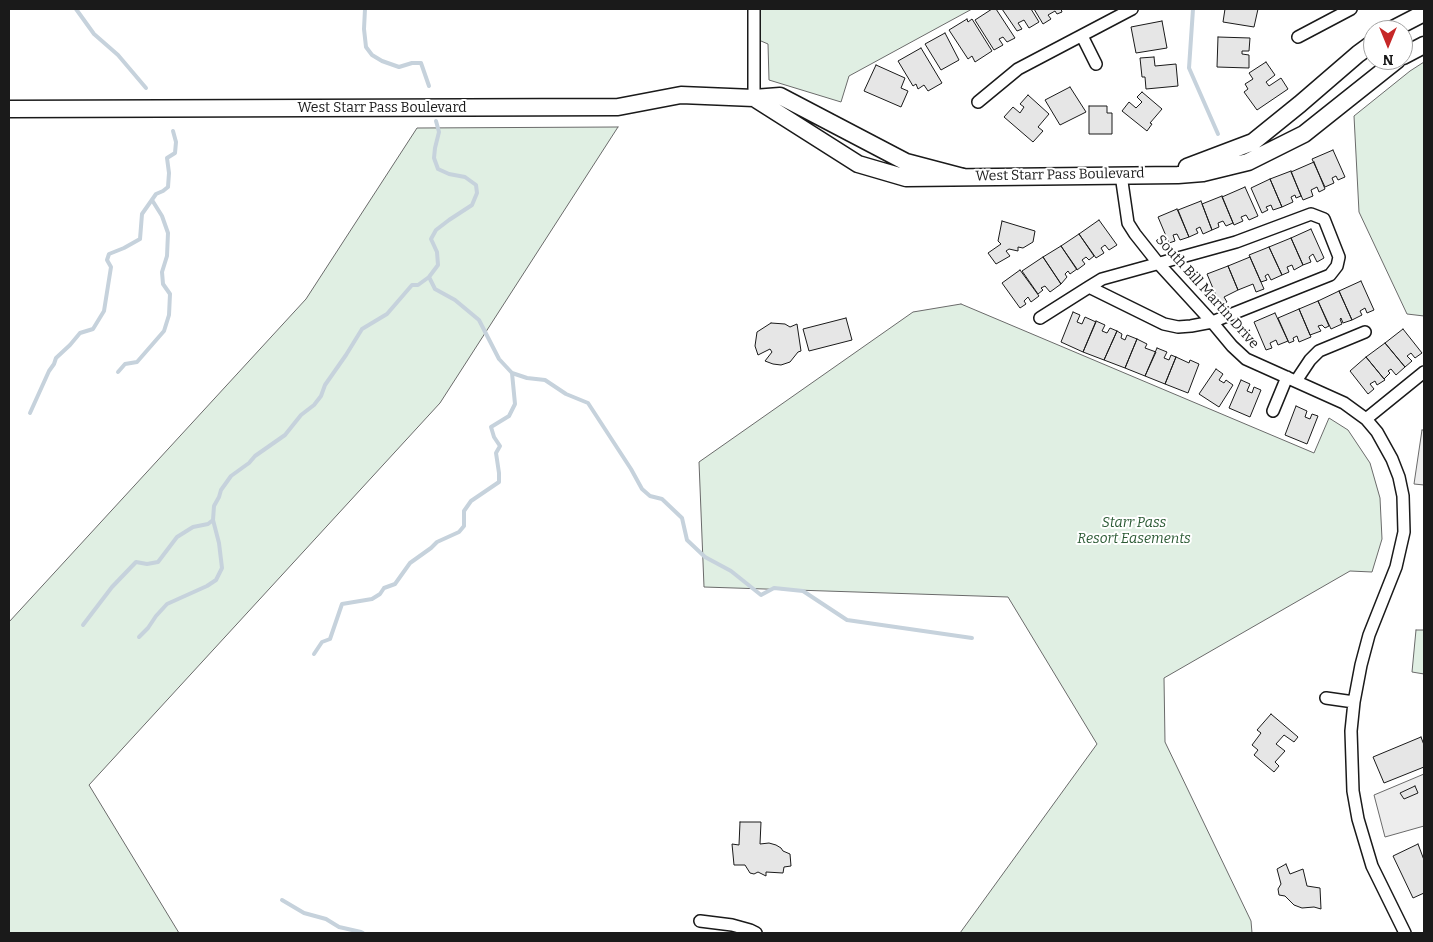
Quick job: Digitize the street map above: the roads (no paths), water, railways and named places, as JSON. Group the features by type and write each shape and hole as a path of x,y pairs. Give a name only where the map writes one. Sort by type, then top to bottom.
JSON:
{"street":[{"path":"754,9 754,98"},
{"path":"978,102 1018,69 1132,9"},
{"path":"1298,37 1351,9"},
{"path":"1410,20 1424,13"},
{"path":"1082,36 1096,64"},
{"name":"West Starr Pass Boulevard","path":"1158,174 1193,166 1253,142 1363,50"},
{"name":"West Starr Pass Boulevard","path":"754,98 858,164 906,178 1203,173 1248,162 1304,134 1385,70"},
{"name":"West Starr Pass Boulevard","path":"9,109 618,107 681,95 754,98 780,96 906,162 963,177"},
{"name":"South Bill Martin Drive","path":"1121,174 1128,223 1134,234 1232,346 1246,359 1344,402 1366,419 1377,432 1392,459 1399,477 1403,496 1404,532 1396,567 1369,635 1361,665 1351,731 1353,791 1358,819 1372,866 1405,933"},
{"path":"1040,318 1089,287 1102,279 1236,242 1311,214 1324,219 1339,257 1337,266 1330,274 1212,322 1184,326 1164,324 1089,287"},
{"path":"1273,411 1292,379 1320,351 1365,332"},
{"path":"1366,419 1424,372"},
{"path":"1326,698 1354,702"},
{"path":"700,920 732,925 756,933"}],"waterway":[{"path":"76,9 94,34 118,55 146,88"},
{"path":"365,9 364,29 366,47 372,55 399,67 412,63 421,63 429,86"},
{"path":"1193,9 1189,68 1218,134"},
{"path":"436,121 439,132 434,158 438,169 449,174 465,177 476,185 477,193 472,205 436,230 431,239 437,252 438,265 429,277 435,289 455,300 479,320 499,359 512,373 527,378 545,380 566,394 588,403 642,489 650,496 662,499 682,518 687,540 705,557 731,571 761,595 774,588 803,591 847,620 972,638"},
{"path":"30,413 56,358 80,333 93,329 104,311 111,267 107,260 109,254 140,239 142,214 156,194 168,187 167,158 175,153 176,142 173,131"},
{"path":"118,372 125,364 137,362 164,331 169,315 170,294 163,284 162,272 167,256 168,233 162,216 152,200"},
{"path":"83,625 112,587 136,562 147,564 158,562 177,537 193,527 208,524 213,520 214,506 221,490 231,476 285,435 301,415 314,405 362,329 387,314 412,285 418,285 429,277"},
{"path":"314,654 322,642 330,639 342,604 372,599 380,594 384,588 395,584 410,563 437,542 459,532 464,526 464,511 471,501 499,482 496,453 500,446 494,437 491,427 509,416 515,404 512,373"},
{"path":"139,637 167,604 216,580 222,568 219,543 213,520"},
{"path":"282,900 304,913 326,919 339,927 363,933"}],"park label":[{"name":"Starr Pass Resort Easements","path":"1134,532"}]}
